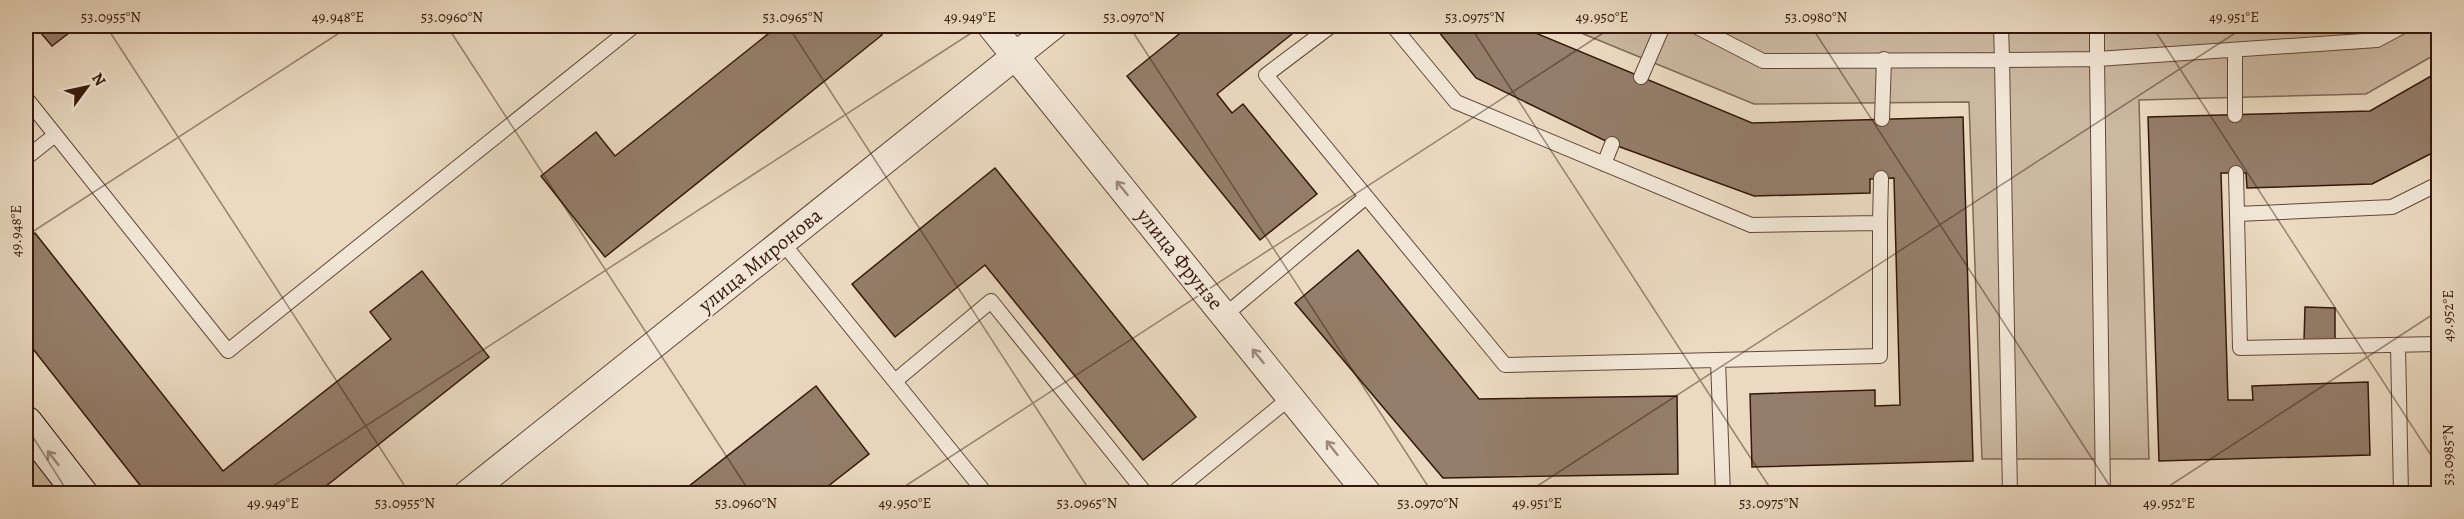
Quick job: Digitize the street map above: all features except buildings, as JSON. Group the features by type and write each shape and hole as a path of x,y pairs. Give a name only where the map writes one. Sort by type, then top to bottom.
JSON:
{"main road":[{"path":"26,423 81,494"}],"street":[{"name":"улица Фрунзе","path":"991,26 1368,494"},
{"name":"улица Миронова","path":"467,494 1053,26"}],"lane":[{"path":"26,98 228,351 634,26"},
{"path":"1331,26 1266,75 1505,365 1880,356 1881,178"},
{"path":"1393,26 1455,102 1751,225 1880,223"},
{"path":"1641,77 1663,26"},
{"path":"1695,26 1763,61 2097,59 2377,40 2403,26"},
{"path":"2001,26 2010,494"},
{"path":"2097,26 2103,494"},
{"path":"2235,51 2235,115"},
{"path":"1882,119 1884,59"},
{"path":"26,158 55,135"},
{"path":"1604,164 1612,144"},
{"path":"2236,173 2240,348 2439,344"},
{"path":"2237,214 2392,207 2439,184"},
{"path":"1226,315 1366,197"},
{"path":"782,242 986,494"},
{"path":"895,381 991,301 1146,494"},
{"path":"2398,346 2400,494"},
{"path":"1718,361 1723,494"},
{"path":"1172,494 1291,397"}],"shaded area":[{"path":"1564,26 2438,26 2438,53 2366,94 2139,100 2149,459 1982,459 1969,102 1754,104"},
{"path":"26,441 67,493 26,493"}]}
